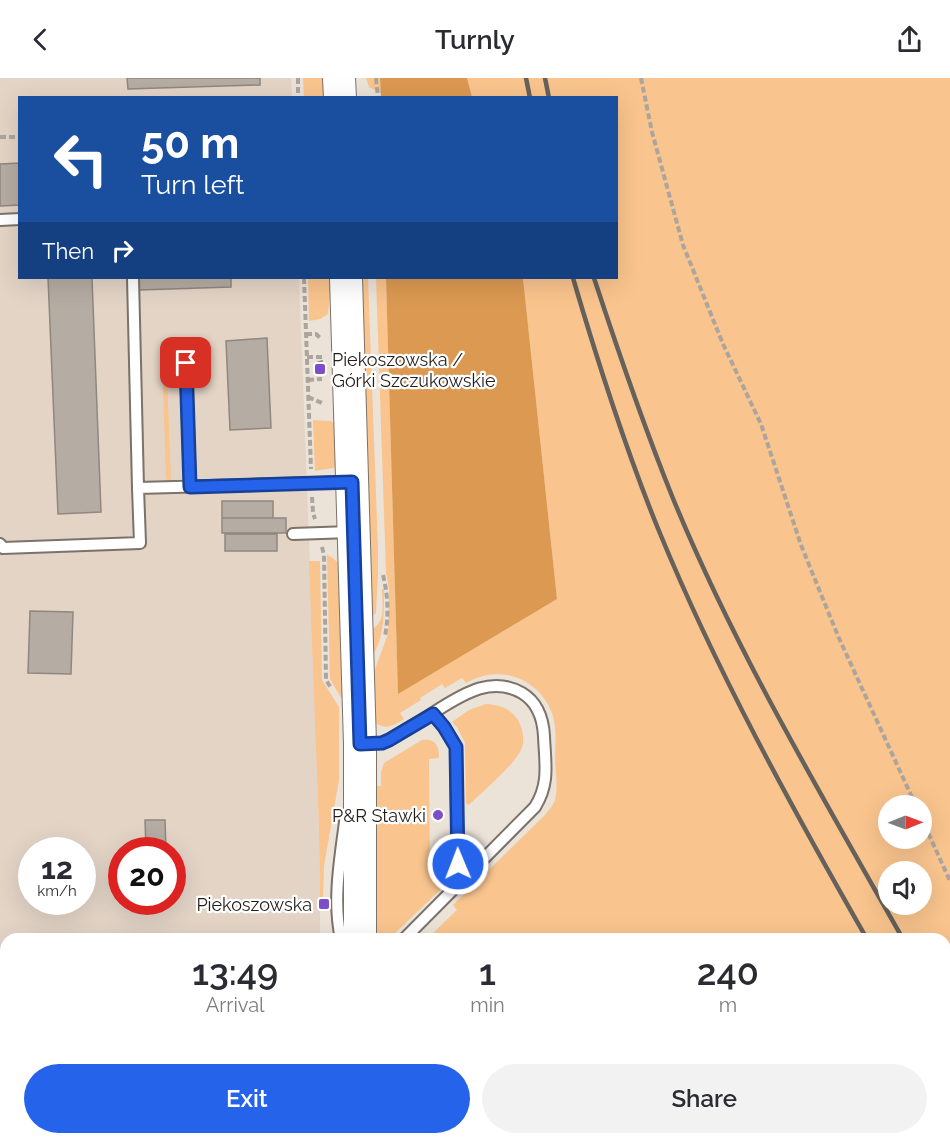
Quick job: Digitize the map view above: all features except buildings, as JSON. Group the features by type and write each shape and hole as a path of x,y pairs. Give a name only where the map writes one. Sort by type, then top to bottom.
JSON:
{"main road":[{"path":"339,78 340,96"},
{"path":"346,279 360,744 360,933"}],"lane":[{"path":"0,220 18,219"},
{"path":"0,544 3,548 140,543 133,279"},
{"path":"186,363 190,487"},
{"path":"138,488 352,482"},
{"path":"293,534 354,532"},
{"path":"350,788 360,744 382,743 389,740 466,693 488,686 508,687 527,696 540,713 544,727 546,780 540,799 535,807 410,933"},
{"path":"433,714 456,747 458,885"},
{"path":"339,933 338,883 347,805"}],"path":[{"path":"298,78 298,96"},
{"path":"376,78 378,96"},
{"path":"641,78 652,132 682,245 723,344 761,424 801,544 838,636 911,795"},
{"path":"0,137 18,137"},
{"path":"304,279 313,513 324,555 326,680 332,689"},
{"path":"306,334 316,334 321,338 321,357 307,357"},
{"path":"308,397 322,403 322,391"},
{"path":"932,842 950,882"}],"shaded area":[{"path":"0,78 291,78 292,96 18,96 18,279 299,279 312,618 320,933 0,933"},
{"path":"303,78 326,78 326,96 304,96"},
{"path":"366,78 380,78 381,93 369,87"},
{"path":"380,78 467,78 472,96 381,96"},
{"path":"467,78 950,78 950,933 433,933 457,910 453,905 545,815 553,804 557,786 555,727 553,716 539,692 517,678 492,674 466,683 462,678 445,688 442,684 400,713 404,719 396,724 385,727 373,721 370,683 388,634 389,589 386,572 376,279 386,279 398,693 557,599 523,279 618,279 618,96 472,96"},
{"path":"308,279 331,279 328,314 320,319 309,321"},
{"path":"359,279 368,279 378,549 376,613 369,615"},
{"path":"386,279 523,279 557,599 398,694"},
{"path":"167,379 171,479 168,480 166,479 163,387"},
{"path":"313,420 330,421 339,429 338,464 333,468 315,471"},
{"path":"327,555 341,566 346,706 330,679"},
{"path":"309,561 320,561 322,680 339,707 339,780 324,866 323,897 320,898 319,829"},
{"path":"382,589 384,589 383,626 379,643 370,660 370,630 379,623 381,618"},
{"path":"486,704 504,708 515,716 522,730 523,744 507,769 469,805 466,803 465,743 452,722 469,710"},
{"path":"422,740 431,740 436,744 439,758 429,759 430,873 447,873 443,887 395,933 374,933 373,786 381,786 381,772 384,763"}],"railway":[{"path":"526,78 530,96"},
{"path":"545,78 549,96"},
{"path":"573,279 623,437 681,584 756,738 864,933"},
{"path":"594,279 651,442 672,496 723,610 810,776 900,933"}],"place":[{"name":"Piekoszowska / Górki Szczukowskie","path":"320,369"},
{"name":"P&R Stawki","path":"438,815"},
{"name":"Piekoszowska","path":"324,904"}],"route":[{"path":"186,363 190,487 352,482 360,744 382,743 433,714 444,727 456,747 458,864"}]}
